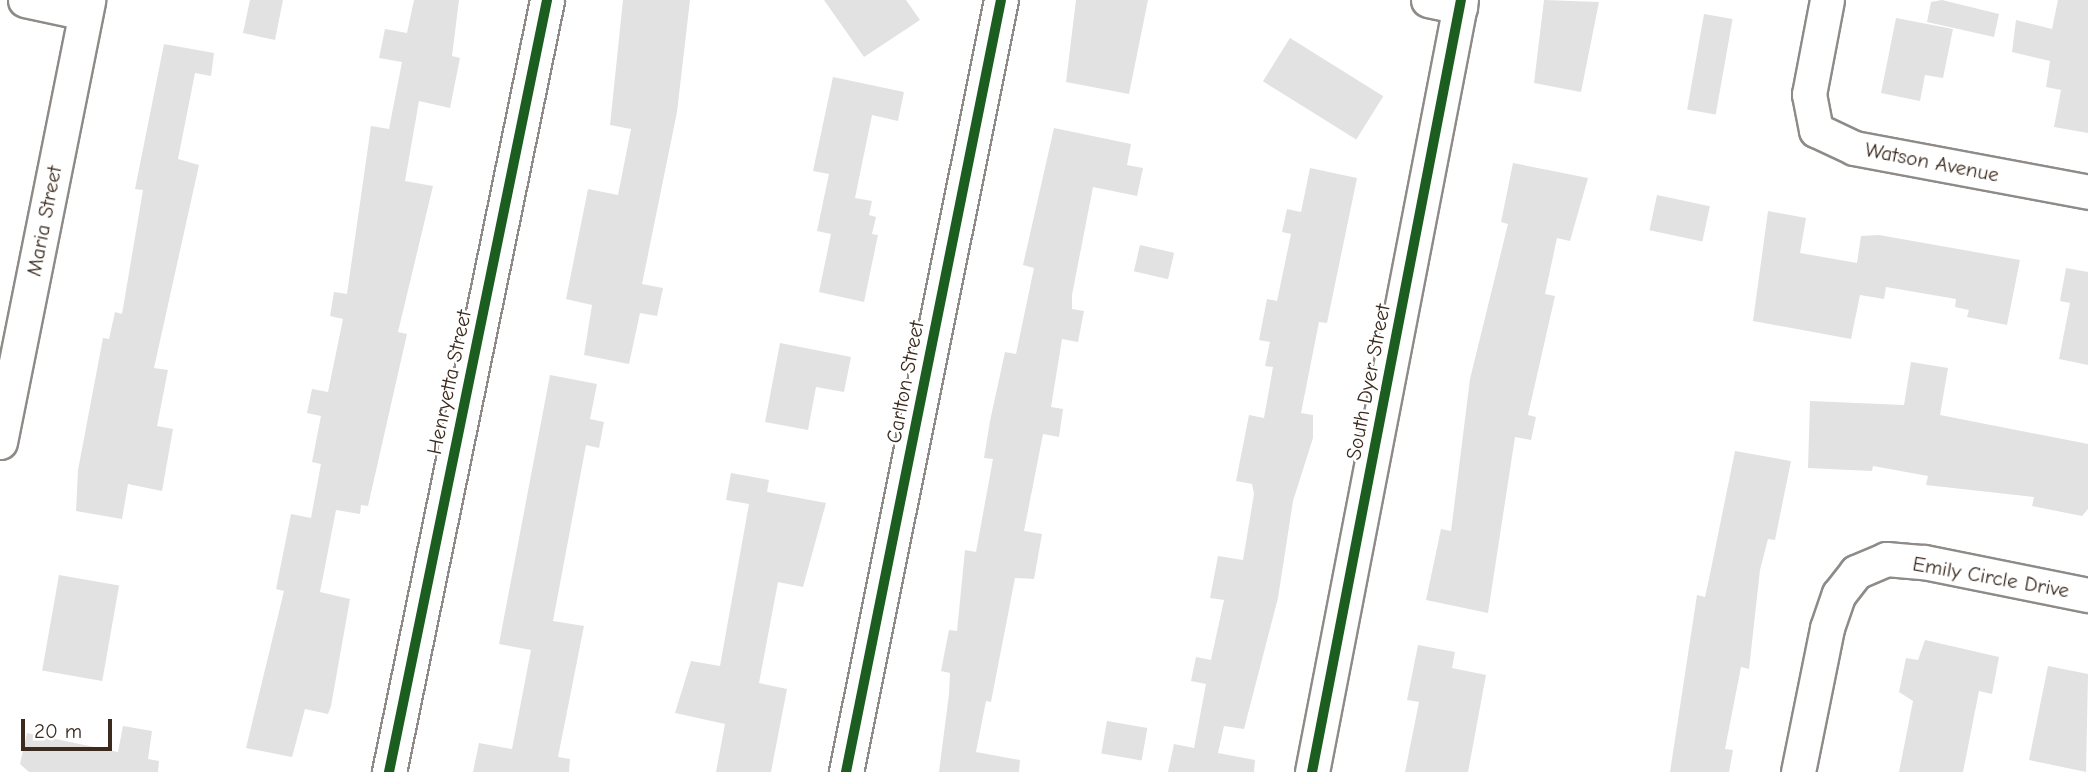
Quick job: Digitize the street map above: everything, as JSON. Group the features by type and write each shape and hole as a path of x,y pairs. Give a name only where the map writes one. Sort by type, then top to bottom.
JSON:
{"street":[{"path":"25,0 86,6"},
{"name":"Henryetta Street","path":"389,772 547,0"},
{"name":"Carlton Street","path":"846,772 1001,0"},
{"name":"Watson Avenue","path":"1827,0 1809,94 1815,131 1830,140 2088,192"},
{"name":"South Dyer Street","path":"1312,772 1450,2"},
{"name":"Maria Street","path":"0,442 86,6"},
{"name":"Emily Circle Drive","path":"1798,772 1827,628 1839,594 1856,572 1886,559 1924,562 2088,595"}],"building":[{"path":"250,0 283,0 275,40 243,33"},
{"path":"414,0 459,0 452,56 460,58 450,108 419,101 405,181 433,186 398,332 407,334 368,506 361,505 360,514 336,510 320,592 350,599 331,706 328,714 305,709 292,757 246,748 284,591 276,589 291,514 311,518 321,464 312,462 321,416 307,413 312,389 328,392 343,319 330,316 334,292 347,294 371,126 389,129 402,62 379,58 385,29 407,33"},
{"path":"623,0 690,0 677,112 642,284 663,288 657,316 640,313 629,364 584,355 592,305 566,299 588,189 618,195 631,129 610,125"},
{"path":"824,0 906,0 920,20 864,57"},
{"path":"1076,0 1148,0 1129,94 1066,82"},
{"path":"1544,0 1599,2 1581,92 1534,83"},
{"path":"1942,0 1999,14 1994,37 1927,22 1931,2"},
{"path":"2058,0 2088,0 2088,133 2054,127 2061,90 2046,87 2050,61 2012,52 2016,20 2052,29"},
{"path":"1704,14 1733,19 1716,115 1687,110"},
{"path":"1896,18 1953,29 1943,78 1925,75 1920,101 1881,93"},
{"path":"1290,38 1383,96 1356,140 1263,81"},
{"path":"164,44 214,53 211,76 195,73 178,159 199,165 154,368 168,370 157,426 173,429 162,491 128,484 122,519 76,511 78,470 103,338 109,339 115,312 122,314 143,190 135,189"},
{"path":"833,77 904,92 898,121 872,115 855,198 872,201 869,215 876,217 872,234 878,235 864,302 819,292 831,234 817,231 829,174 813,171"},
{"path":"1054,128 1131,144 1127,165 1143,168 1137,196 1093,187 1072,295 1072,309 1084,311 1078,342 1062,339 1051,407 1063,409 1059,437 1043,434 1024,531 1042,534 1034,579 1015,578 991,702 986,701 976,752 1020,760 1019,772 939,772 950,673 941,671 949,630 957,631 965,550 976,552 993,459 984,458 990,421 1005,352 1016,354 1034,268 1023,265"},
{"path":"1513,163 1588,178 1570,241 1557,238 1545,294 1555,296 1528,415 1536,417 1531,440 1515,437 1488,613 1426,600 1441,529 1451,531 1470,379 1508,224 1501,222"},
{"path":"1310,168 1357,178 1327,323 1319,322 1301,413 1313,415 1313,438 1293,501 1278,598 1244,729 1224,726 1218,753 1255,760 1254,772 1168,772 1174,744 1194,748 1206,684 1191,681 1196,657 1211,660 1224,600 1210,598 1218,556 1243,560 1254,494 1252,484 1236,481 1249,415 1264,418 1273,367 1265,366 1270,342 1259,340 1267,299 1277,301 1291,234 1282,232 1287,209 1301,212"},
{"path":"1657,195 1710,206 1702,241 1650,230"},
{"path":"1768,211 1806,218 1800,253 1857,263 1861,236 1879,235 2020,260 2007,325 1967,317 1969,310 1955,307 1956,299 1886,287 1884,299 1860,295 1851,339 1753,321"},
{"path":"1140,245 1174,253 1168,279 1134,271"},
{"path":"2066,268 2088,272 2088,365 2059,359 2070,303 2060,301"},
{"path":"780,343 851,357 844,392 816,387 808,430 765,422"},
{"path":"1911,362 1948,368 1940,415 2088,444 2088,509 2082,516 2032,506 2034,497 1926,485 1928,476 1873,466 1872,471 1808,468 1810,401 1904,405"},
{"path":"550,375 597,384 590,419 604,422 599,448 586,445 553,621 584,626 558,757 570,759 569,772 473,772 479,743 512,749 531,650 499,644"},
{"path":"1735,451 1791,461 1775,540 1768,539 1760,570 1749,669 1741,667 1725,749 1733,750 1729,772 1670,772 1697,595 1705,597"},
{"path":"731,473 769,480 767,492 826,503 803,587 778,582 759,683 787,689 771,772 716,772 725,724 675,713 691,661 720,666 749,504 726,500"},
{"path":"59,575 119,586 102,681 42,671"},
{"path":"1925,640 1999,657 1992,694 1979,691 1963,772 1899,772 1913,701 1899,692 1906,658 1918,660"},
{"path":"1418,645 1455,652 1452,668 1486,675 1468,772 1405,772 1419,702 1407,700"},
{"path":"2048,666 2088,674 2086,772 2029,760"},
{"path":"1107,721 1147,728 1142,761 1101,753"},
{"path":"123,726 152,731 148,759 159,761 158,772 29,772 20,764 27,733 118,752"}],"cycle path":[{"path":"389,772 547,0"},
{"path":"846,772 1001,0"},
{"path":"1312,772 1461,0"}]}
